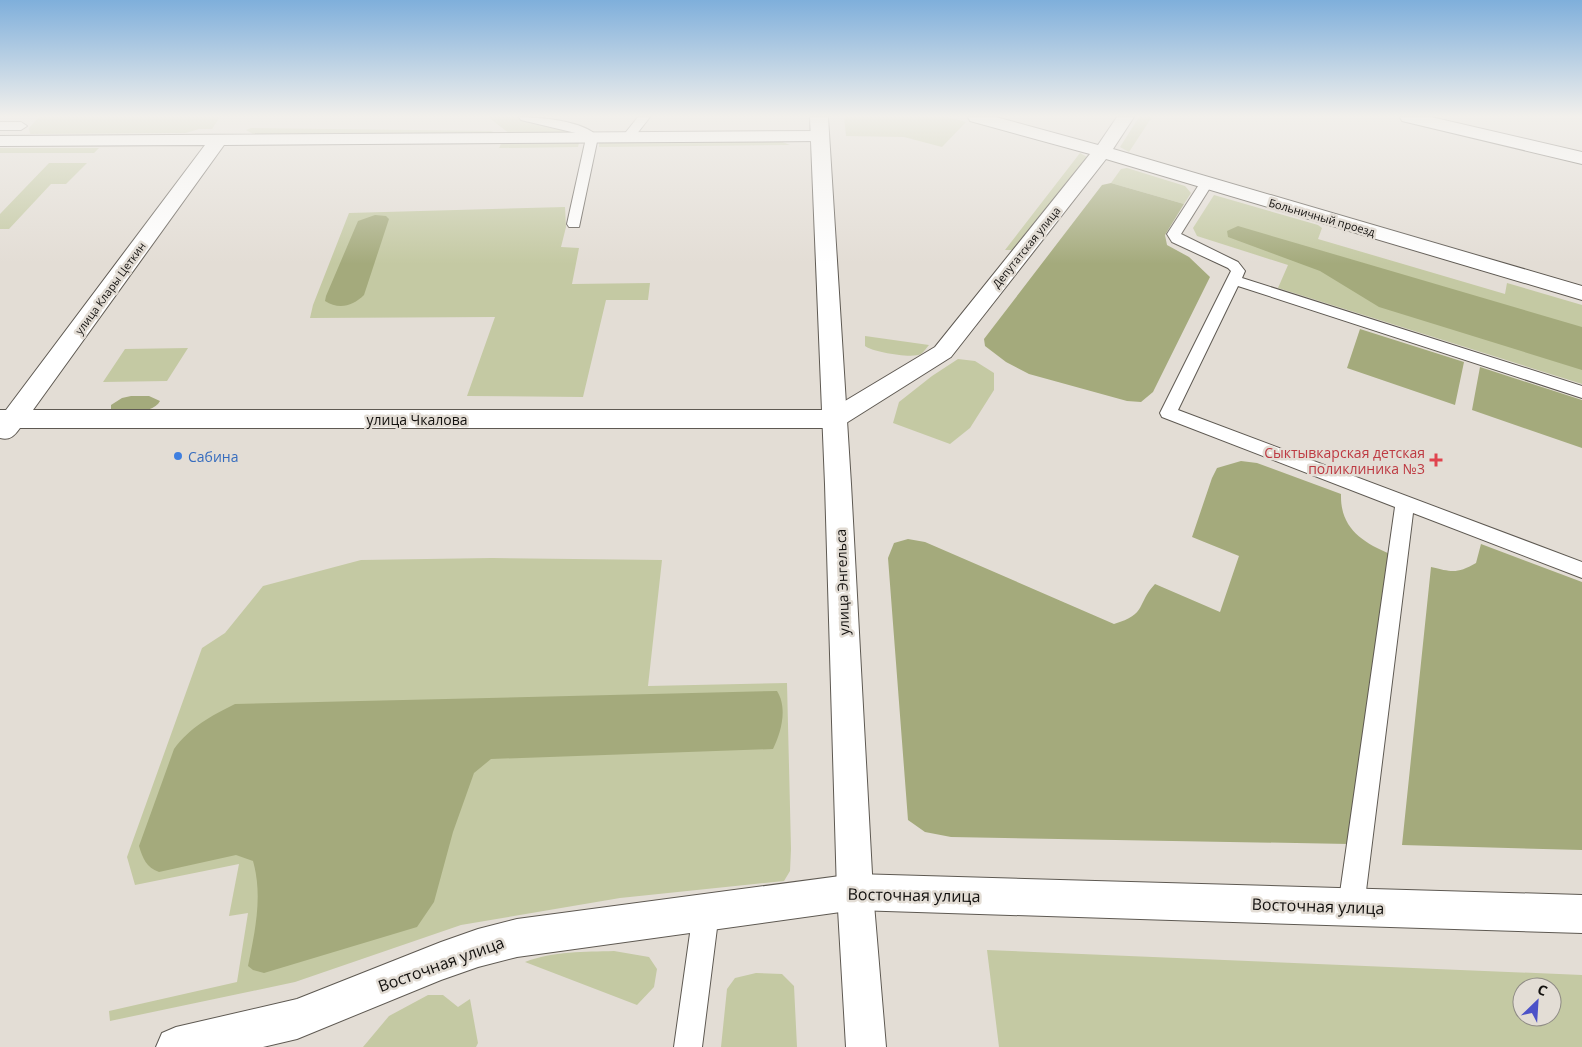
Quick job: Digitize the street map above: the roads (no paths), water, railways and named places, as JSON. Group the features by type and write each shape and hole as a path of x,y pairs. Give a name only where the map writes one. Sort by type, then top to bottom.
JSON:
{"street":[{"name":"улица Клары Цеткин","path":"5,424 199,166"},
{"name":"улица Энгельса","path":"822,166 838,484 855,892 866,1047"},
{"name":"Депутатская улица","path":"834,419 943,352 1091,166"},
{"name":"Больничный проезд","path":"1149,166 1582,294"},
{"name":"улица Чкалова","path":"5,424 834,419"},
{"name":"Восточная улица","path":"176,1047 297,1019 441,961 478,948 517,938 855,892 1582,914"}],"lane":[{"path":"574,224 586,166"},
{"path":"1207,183 1175,236 1177,239 1233,265 1238,271 1168,413 1582,570"},
{"path":"1234,280 1582,392"},
{"path":"1351,907 1405,503"},
{"path":"688,1047 706,912"}],"place":[{"name":"Сабина","path":"178,456"},
{"name":"Сыктывкарская детская поликлиника №3","path":"1436,460"}]}
